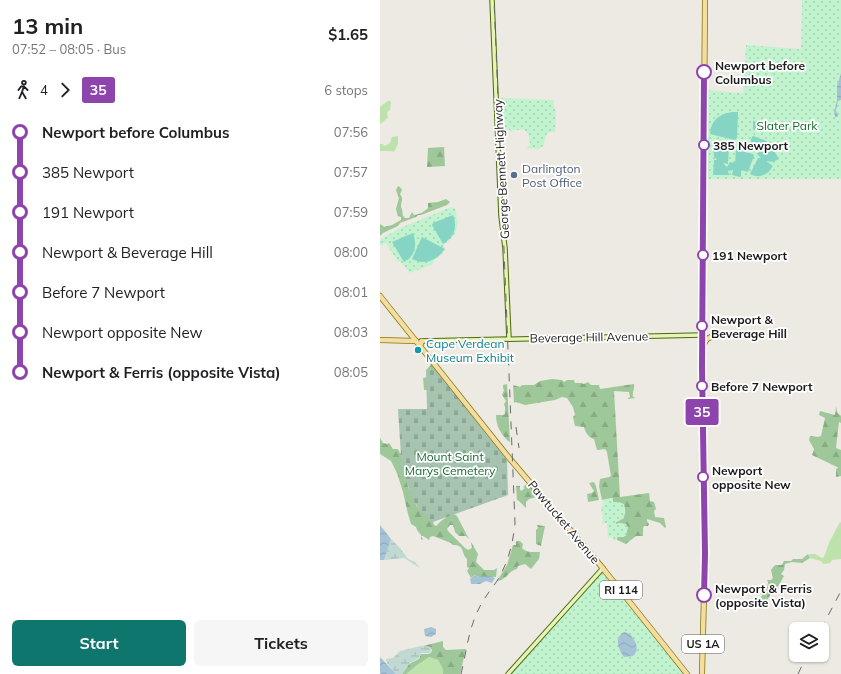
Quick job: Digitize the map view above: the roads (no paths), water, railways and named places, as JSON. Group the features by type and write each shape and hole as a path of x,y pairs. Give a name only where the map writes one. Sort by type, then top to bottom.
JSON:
{"main road":[{"name":"George Bennett Highway","path":"492,0 501,216 506,248 509,339"},
{"name":"US 1A","path":"702,674 705,554 702,335 705,0"},
{"name":"RI 114","path":"380,296 420,346"},
{"path":"405,340 409,338 410,335"},
{"name":"Beverage Hill Avenue","path":"380,340 416,341 702,335"},
{"path":"702,346 705,340 713,336"},
{"path":"420,346 422,340"},
{"name":"Pawtucket Avenue","path":"420,346 512,461 603,568 687,674"},
{"path":"508,674 603,568"}],"water":[{"path":"841,73 841,100 838,101 836,111 838,115 835,117 834,111 837,101 837,86"},
{"path":"380,525 391,539 384,560 380,560"},
{"path":"476,575 479,577 490,576 495,578 492,583 486,581 480,584 471,584 470,579"},
{"path":"431,627 436,629 436,634 431,637 425,636 424,629"},
{"path":"624,632 630,635 636,643 637,649 633,656 624,657 620,651 618,640"},
{"path":"380,657 396,674 380,674"}],"railway":[{"path":"461,674 473,622 480,606 497,581 507,560 513,538 515,523 494,0"},
{"path":"516,427 519,448"},
{"path":"825,622 841,591"},
{"path":"798,674 804,662"}],"place":[{"name":"Newport before Columbus","path":"704,72"},
{"name":"385 Newport","path":"704,145"},
{"name":"Darlington Post Office","path":"514,175"},
{"name":"191 Newport","path":"703,255"},
{"name":"Newport & Beverage Hill","path":"702,326"},
{"name":"Cape Verdean Museum Exhibit","path":"418,350"},
{"name":"Before 7 Newport","path":"702,386"},
{"name":"Newport opposite New","path":"703,477"},
{"name":"Newport & Ferris (opposite Vista)","path":"704,595"}],"park label":[{"name":"Slater Park","path":"787,125"},
{"name":"Mount Saint Marys Cemetery","path":"450,463"}]}
